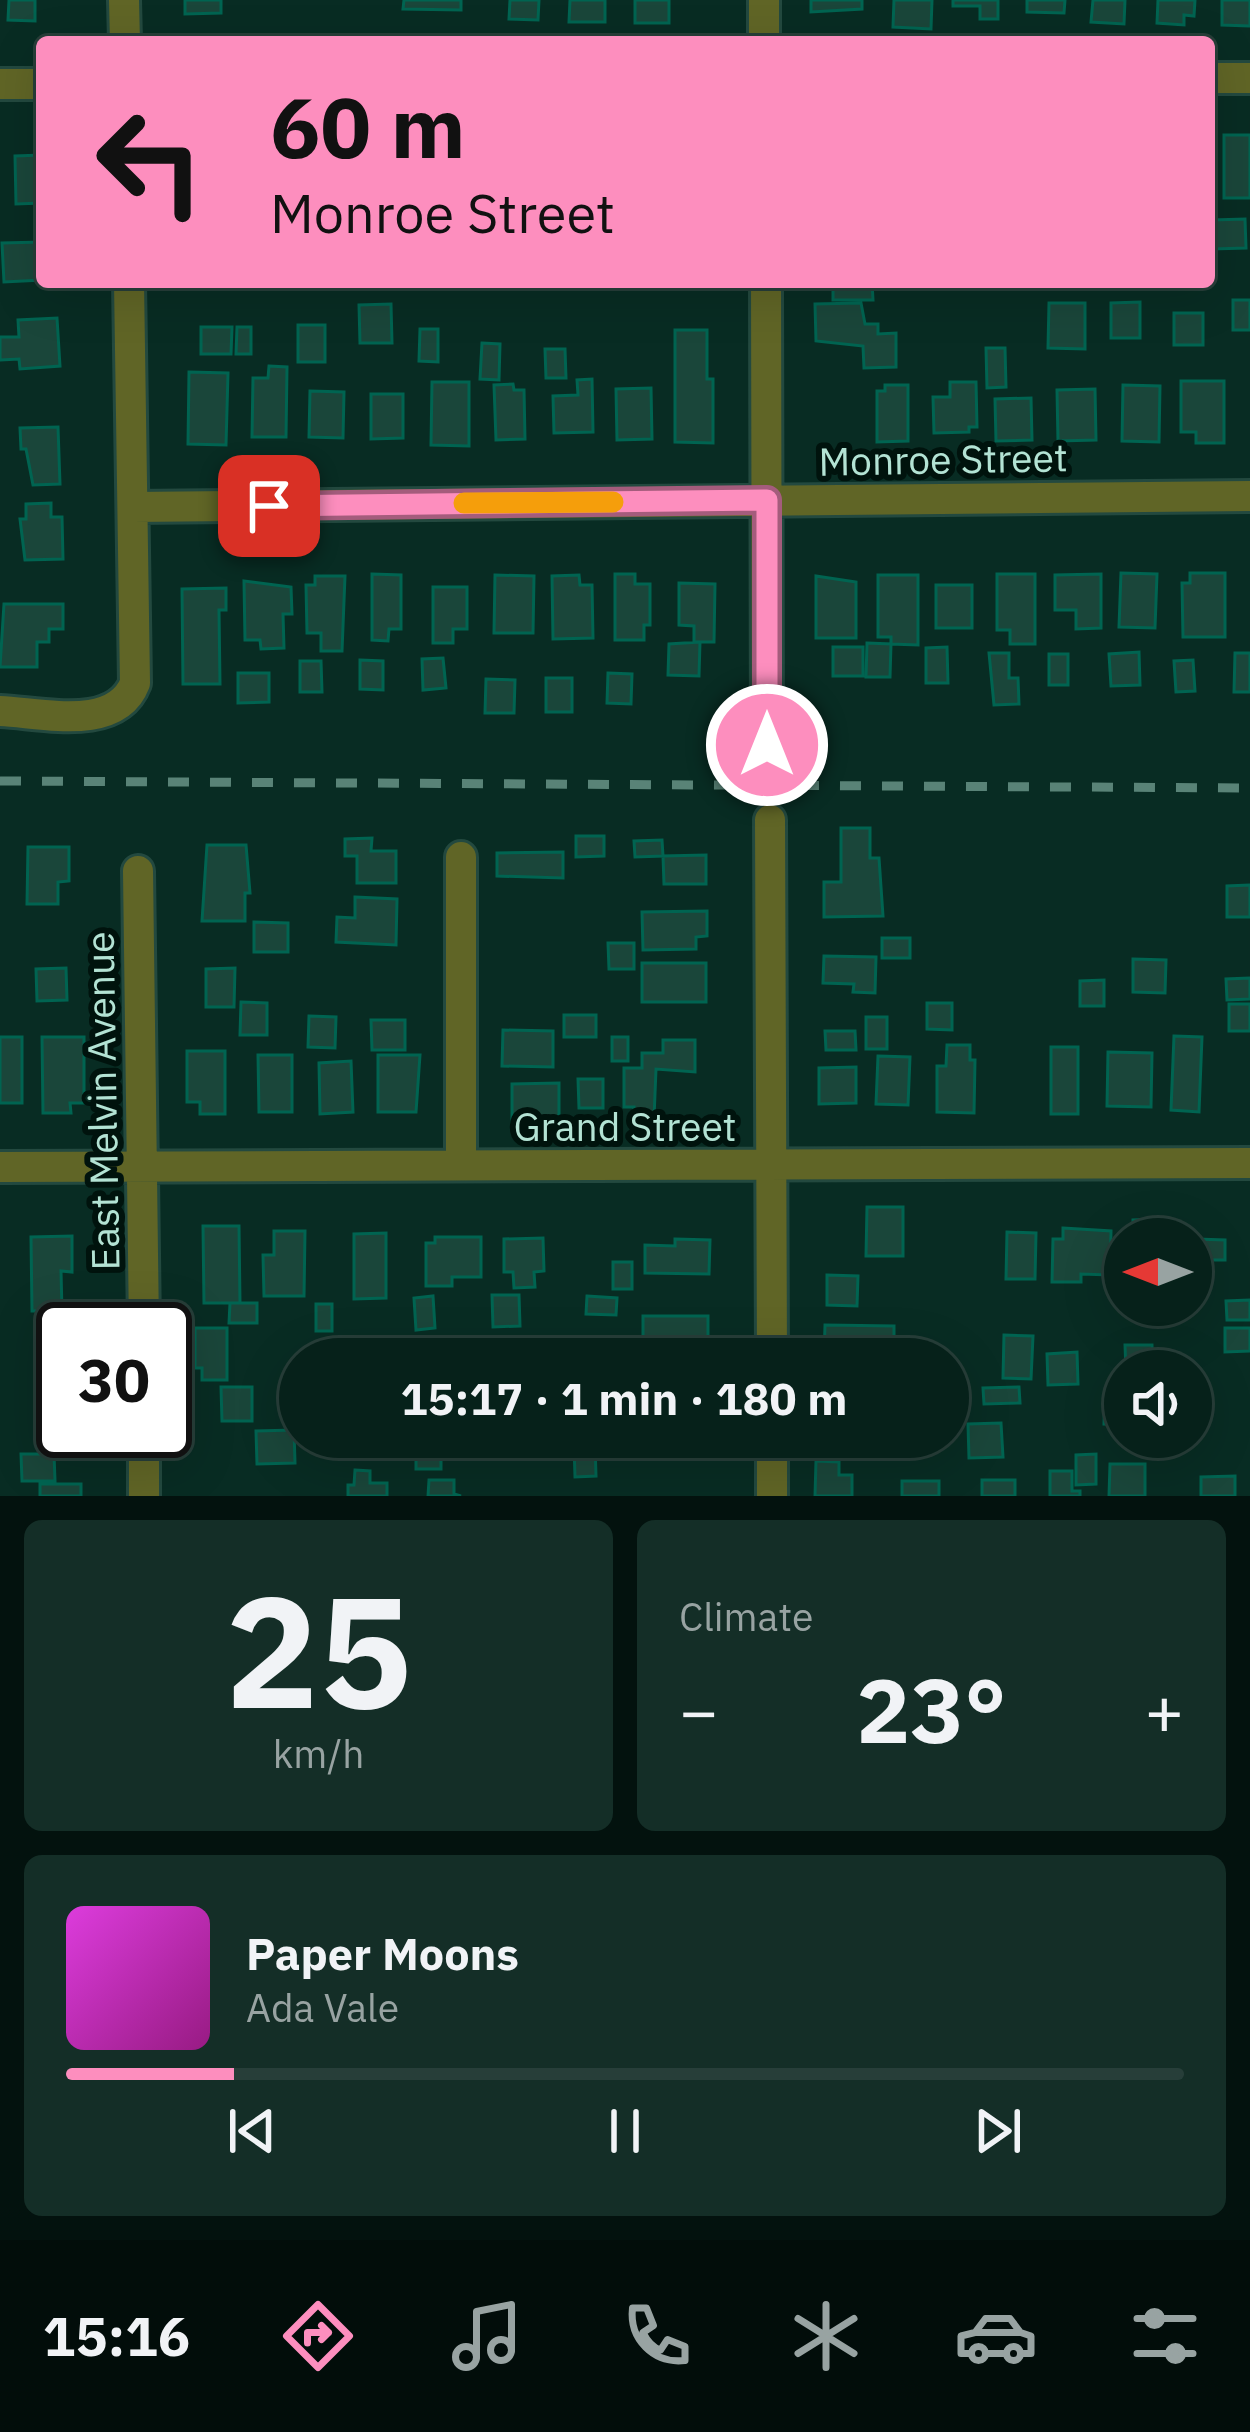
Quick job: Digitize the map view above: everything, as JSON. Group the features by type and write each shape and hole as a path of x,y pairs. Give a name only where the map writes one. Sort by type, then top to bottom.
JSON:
{"street":[{"path":"124,0 124,36"},
{"path":"764,0 764,36"},
{"path":"1215,78 1250,78"},
{"path":"0,84 36,84"},
{"path":"0,711 91,714 123,705 136,675 129,288"},
{"path":"766,288 767,745"},
{"name":"Monroe Street","path":"133,507 1250,496"},
{"path":"770,820 772,1338"},
{"path":"460,857 460,1165"},
{"name":"East Melvin Avenue","path":"138,871 144,1302"},
{"name":"Grand Street","path":"0,1167 1250,1163"},
{"path":"144,1458 144,1496"},
{"path":"772,1458 772,1496"}],"building":[{"path":"9,0 35,0 35,21 8,20"},
{"path":"185,0 221,0 221,13 185,14"},
{"path":"404,0 461,0 461,10 403,9"},
{"path":"510,0 539,0 538,20 509,19"},
{"path":"570,0 605,0 605,22 569,22"},
{"path":"635,0 669,0 669,23 635,23"},
{"path":"811,0 862,0 862,9 811,12"},
{"path":"894,0 932,0 931,29 893,27"},
{"path":"953,0 998,0 998,19 980,19 980,6 953,6"},
{"path":"1027,0 1065,0 1064,13 1027,12"},
{"path":"1093,0 1125,0 1124,24 1091,22"},
{"path":"1158,0 1195,0 1194,16 1184,15 1184,25 1157,23"},
{"path":"1222,0 1250,0 1250,26 1222,25"},
{"path":"1224,135 1250,135 1250,198 1224,198"},
{"path":"36,155 36,203 16,204 15,156"},
{"path":"1245,219 1246,248 1215,249 1215,220"},
{"path":"36,242 36,280 4,282 2,243"},
{"path":"833,288 872,288 873,300 833,300"},
{"path":"1233,300 1250,300 1250,330 1233,330"},
{"path":"1140,302 1140,338 1111,338 1111,303"},
{"path":"861,303 865,324 878,324 878,334 896,333 896,367 864,368 863,346 816,341 815,304"},
{"path":"1049,303 1085,303 1085,349 1048,348"},
{"path":"391,304 392,343 360,343 359,305"},
{"path":"1174,313 1203,313 1203,345 1174,345"},
{"path":"57,318 60,366 20,369 19,359 0,360 0,337 19,337 18,320"},
{"path":"298,325 325,325 325,362 298,362"},
{"path":"201,327 232,327 231,354 201,354"},
{"path":"237,327 251,327 251,354 236,354"},
{"path":"420,329 438,329 438,362 419,361"},
{"path":"675,330 707,330 713,443 675,442"},
{"path":"482,343 500,344 499,380 480,379"},
{"path":"986,348 1005,348 1006,387 987,388"},
{"path":"545,349 565,349 566,378 546,378"},
{"path":"269,366 287,367 286,437 252,437 253,378 268,378"},
{"path":"189,372 228,373 226,445 188,444"},
{"path":"592,379 593,432 554,433 553,396 578,395 577,380"},
{"path":"1181,381 1224,381 1224,443 1196,443 1196,432 1181,432"},
{"path":"432,382 469,382 469,446 431,445"},
{"path":"950,382 976,382 977,427 969,427 969,432 934,433 933,397 950,397"},
{"path":"513,384 514,390 524,390 525,439 496,440 494,385"},
{"path":"885,385 908,385 908,441 877,442 877,391 885,391"},
{"path":"1123,385 1160,386 1159,442 1122,441"},
{"path":"651,388 652,439 617,440 616,389"},
{"path":"1095,389 1096,440 1058,441 1057,390"},
{"path":"310,391 344,392 343,438 309,437"},
{"path":"371,394 403,394 403,438 371,439"},
{"path":"1031,398 1032,440 996,441 995,399"},
{"path":"58,427 60,484 33,485 26,449 21,449 20,428"},
{"path":"51,503 51,517 62,517 63,559 25,560 20,519 26,519 26,504"},
{"path":"1121,573 1157,574 1155,628 1119,627"},
{"path":"1190,573 1225,573 1225,637 1183,637 1182,583 1190,583"},
{"path":"372,574 401,575 401,629 389,629 388,641 372,640"},
{"path":"615,574 635,574 635,584 650,584 650,625 644,625 644,640 615,640"},
{"path":"997,574 1035,574 1035,644 1010,644 1010,630 997,630"},
{"path":"1101,574 1101,628 1076,629 1076,610 1055,610 1055,575"},
{"path":"495,575 534,576 533,633 494,633"},
{"path":"579,575 580,585 592,585 593,638 553,639 552,576"},
{"path":"878,575 918,575 918,645 891,644 891,637 878,637"},
{"path":"315,576 345,576 342,651 321,651 321,633 307,633 306,585 315,585"},
{"path":"816,576 856,582 856,638 816,638"},
{"path":"244,581 291,587 292,614 283,614 284,648 261,649 260,640 245,640"},
{"path":"679,583 715,584 714,642 694,642 694,626 679,625"},
{"path":"936,585 972,585 972,628 936,628"},
{"path":"433,587 467,587 467,629 453,629 453,643 433,643"},
{"path":"226,588 226,610 219,610 220,684 183,684 182,589"},
{"path":"4,604 63,604 63,629 49,629 49,642 37,642 37,667 0,667"},
{"path":"700,642 699,676 668,675 669,644"},
{"path":"867,643 891,644 890,677 866,677"},
{"path":"833,647 863,647 863,676 833,676"},
{"path":"947,647 948,683 926,683 926,648"},
{"path":"1139,652 1140,685 1111,686 1109,654"},
{"path":"989,653 1009,653 1009,678 1018,678 1019,704 994,705"},
{"path":"1235,653 1250,653 1250,692 1234,692"},
{"path":"1049,654 1068,654 1068,685 1049,685"},
{"path":"443,658 446,688 423,690 422,659"},
{"path":"360,660 383,661 383,690 360,689"},
{"path":"1193,660 1195,691 1176,692 1174,661"},
{"path":"300,661 321,661 322,692 300,692"},
{"path":"238,673 269,673 269,702 238,703"},
{"path":"608,673 632,674 631,704 607,703"},
{"path":"546,678 572,678 572,712 546,712"},
{"path":"486,679 515,680 514,713 485,713"},
{"path":"841,828 870,828 870,858 879,858 883,916 824,917 824,882 841,882"},
{"path":"576,836 604,836 604,856 576,857"},
{"path":"372,838 371,851 396,851 396,883 357,883 357,856 345,856 345,839"},
{"path":"662,840 663,856 635,857 634,841"},
{"path":"207,845 246,845 250,893 245,893 245,921 202,921"},
{"path":"28,847 69,847 69,881 58,882 58,904 27,904"},
{"path":"563,852 563,878 497,876 497,853"},
{"path":"706,855 706,884 664,884 663,856"},
{"path":"1250,885 1250,917 1227,917 1227,886"},
{"path":"355,897 397,899 396,945 336,942 337,917 355,918"},
{"path":"707,911 707,936 696,937 696,949 643,950 642,912"},
{"path":"254,922 288,923 288,952 254,952"},
{"path":"882,938 910,938 910,958 882,958"},
{"path":"608,943 634,943 634,969 609,969"},
{"path":"824,956 876,957 875,993 853,992 854,984 823,983"},
{"path":"1133,959 1166,960 1165,993 1133,992"},
{"path":"642,963 706,963 706,1002 642,1002"},
{"path":"66,968 67,1000 37,1001 36,969"},
{"path":"235,968 234,1007 206,1007 206,969"},
{"path":"1250,978 1250,999 1227,1000 1226,979"},
{"path":"1104,980 1104,1006 1080,1006 1080,981"},
{"path":"241,1002 267,1003 267,1035 240,1035"},
{"path":"927,1003 952,1003 952,1030 927,1029"},
{"path":"1229,1004 1250,1004 1250,1031 1229,1031"},
{"path":"564,1015 596,1015 596,1037 564,1037"},
{"path":"309,1016 336,1017 335,1048 308,1047"},
{"path":"866,1017 887,1017 887,1049 866,1049"},
{"path":"371,1020 405,1020 405,1050 372,1050"},
{"path":"503,1030 553,1031 553,1067 502,1066"},
{"path":"825,1031 855,1031 856,1050 826,1050"},
{"path":"1174,1036 1202,1037 1199,1112 1171,1110"},
{"path":"0,1037 22,1037 22,1103 0,1103"},
{"path":"42,1037 84,1037 84,1103 70,1103 71,1113 43,1113"},
{"path":"612,1037 628,1037 628,1061 612,1061"},
{"path":"663,1040 695,1040 695,1072 656,1069 654,1118 634,1118 634,1107 624,1107 624,1068 642,1068 642,1053 663,1053"},
{"path":"947,1045 970,1045 970,1060 975,1060 974,1113 937,1112 937,1066 946,1066"},
{"path":"1051,1047 1078,1047 1078,1114 1051,1114"},
{"path":"187,1051 225,1051 225,1114 200,1114 200,1102 187,1102"},
{"path":"1108,1052 1152,1053 1151,1107 1107,1106"},
{"path":"258,1055 292,1055 292,1112 259,1112"},
{"path":"378,1055 420,1055 416,1112 378,1112"},
{"path":"878,1056 910,1057 908,1105 876,1104"},
{"path":"351,1061 353,1112 320,1114 319,1063"},
{"path":"856,1067 856,1103 819,1104 819,1068"},
{"path":"578,1079 603,1079 603,1108 579,1108"},
{"path":"559,1083 559,1123 512,1123 512,1084"},
{"path":"867,1207 903,1207 903,1256 866,1256"},
{"path":"203,1226 239,1226 240,1303 204,1303"},
{"path":"1063,1228 1104,1231 1104,1275 1081,1274 1081,1282 1052,1282 1053,1239 1063,1239"},
{"path":"274,1231 305,1231 304,1296 264,1296 263,1255 274,1255"},
{"path":"1007,1232 1036,1233 1035,1279 1006,1279"},
{"path":"386,1233 386,1298 354,1299 354,1234"},
{"path":"72,1236 72,1272 61,1271 62,1302 36,1302 36,1311 32,1311 31,1237"},
{"path":"435,1237 481,1237 481,1277 452,1277 452,1286 426,1286 426,1243 435,1243"},
{"path":"543,1238 544,1271 534,1272 535,1287 514,1288 513,1272 504,1272 504,1239"},
{"path":"675,1239 710,1240 709,1274 645,1273 645,1245 675,1246"},
{"path":"1212,1240 1225,1240 1225,1260 1212,1260"},
{"path":"613,1262 632,1262 632,1289 613,1289"},
{"path":"827,1275 858,1276 857,1306 827,1305"},
{"path":"492,1295 519,1295 520,1326 493,1327"},
{"path":"433,1296 435,1328 416,1330 414,1298"},
{"path":"587,1296 617,1298 616,1315 586,1314"},
{"path":"1250,1300 1250,1320 1227,1320 1226,1301"},
{"path":"230,1303 257,1303 257,1323 229,1323"},
{"path":"316,1304 332,1304 332,1331 316,1331"},
{"path":"643,1316 708,1316 708,1338 643,1338"},
{"path":"825,1325 894,1326 894,1338 825,1338"},
{"path":"195,1328 227,1328 227,1380 202,1380 202,1368 195,1368"},
{"path":"1225,1328 1250,1328 1250,1351 1225,1352"},
{"path":"1004,1335 1033,1336 1031,1379 1003,1378"},
{"path":"1125,1345 1152,1345 1152,1350 1125,1350"},
{"path":"1077,1352 1078,1384 1048,1385 1047,1354"},
{"path":"221,1387 252,1387 252,1421 222,1421"},
{"path":"1019,1387 1020,1403 984,1404 983,1388"},
{"path":"1001,1423 1003,1457 969,1458 969,1424"},
{"path":"279,1430 279,1458 295,1458 295,1463 257,1464 256,1431"},
{"path":"21,1454 54,1458 55,1481 22,1481"},
{"path":"1096,1454 1096,1484 1076,1485 1076,1455"},
{"path":"416,1458 441,1458 441,1469 416,1469"},
{"path":"574,1458 595,1458 596,1476 575,1477"},
{"path":"816,1461 839,1462 839,1475 852,1475 852,1496 815,1496"},
{"path":"1110,1464 1145,1464 1145,1496 1109,1496"},
{"path":"355,1470 370,1471 370,1483 387,1483 387,1496 348,1496"},
{"path":"1050,1471 1072,1471 1072,1491 1080,1491 1080,1496 1050,1496"},
{"path":"1235,1476 1235,1496 1201,1496 1201,1477"},
{"path":"429,1480 454,1480 454,1494 461,1496 428,1496"},
{"path":"982,1480 1015,1480 1015,1496 982,1496"},
{"path":"902,1481 939,1481 939,1496 902,1496"},
{"path":"40,1484 81,1484 81,1496 40,1496"}],"railway":[{"path":"0,781 1250,788"}],"slow traffic":[{"path":"464,503 613,502"}],"route":[{"path":"269,506 767,500 767,745"}]}
